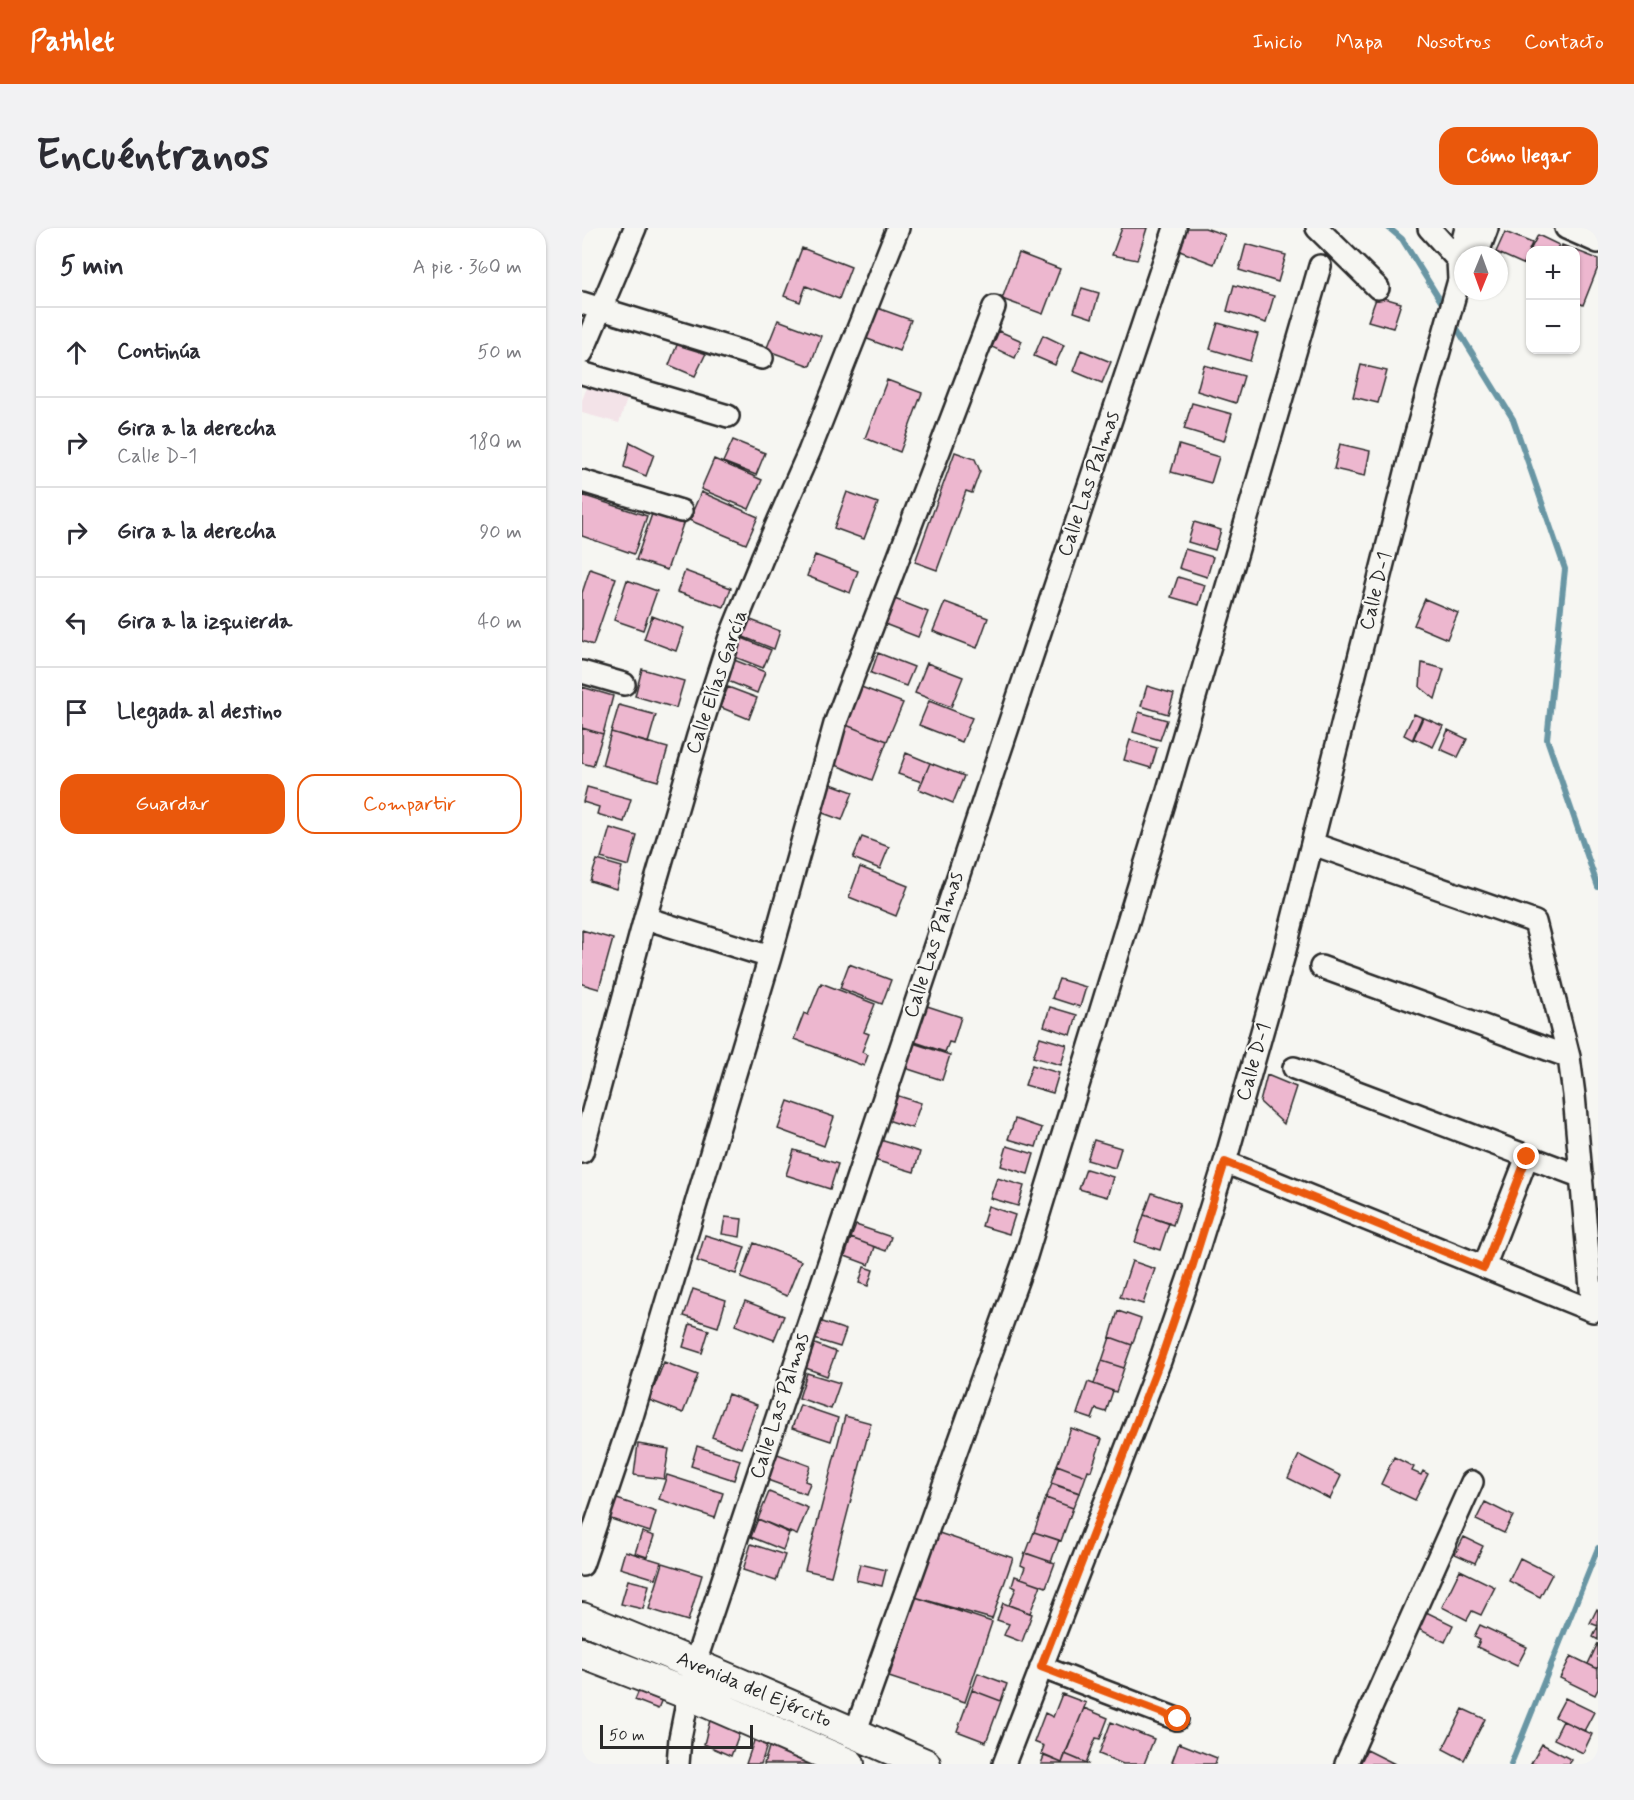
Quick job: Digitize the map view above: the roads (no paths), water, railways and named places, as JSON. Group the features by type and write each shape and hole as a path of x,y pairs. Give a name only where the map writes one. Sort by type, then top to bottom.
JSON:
{"main road":[{"name":"Avenida del Ejército","path":"582,1618 695,1663 925,1764"},
{"name":"Avenida del Ejército","path":"582,1653 688,1694 837,1761"}],"street":[{"path":"582,353 591,306 635,228"},
{"name":"Calle Elías García","path":"582,1152 645,918 698,736 729,640 809,452 898,228"},
{"name":"Calle Las Palmas","path":"678,1764 695,1663 1175,228"},
{"path":"1317,228 1378,288"},
{"path":"1430,228 1454,256"},
{"path":"1465,246 1466,228"},
{"path":"1477,246 1487,228"},
{"path":"1566,228 1598,242"},
{"path":"855,1733 1026,1256 1166,797 1320,266"},
{"name":"Calle D-1","path":"1004,1764 1160,1361 1225,1162 1266,1022 1441,339 1454,299"},
{"path":"591,306 762,358"},
{"path":"582,1565 631,1420 770,957 835,724 994,308"},
{"path":"582,373 728,416"},
{"path":"582,481 681,511"},
{"path":"582,672 624,684"},
{"path":"1225,1162 1593,1311 1569,1057 1534,922 1312,844"},
{"path":"645,918 770,957"},
{"path":"1321,967 1569,1057"},
{"path":"1294,1068 1582,1177"},
{"path":"1484,1268 1527,1157"},
{"path":"1346,1764 1472,1482"},
{"path":"1041,1667 1178,1719"}],"waterway":[{"path":"1389,228 1402,239 1445,308"},
{"path":"1453,322 1513,419 1565,569 1547,739 1598,887"},
{"path":"1511,1764 1598,1548"}]}
